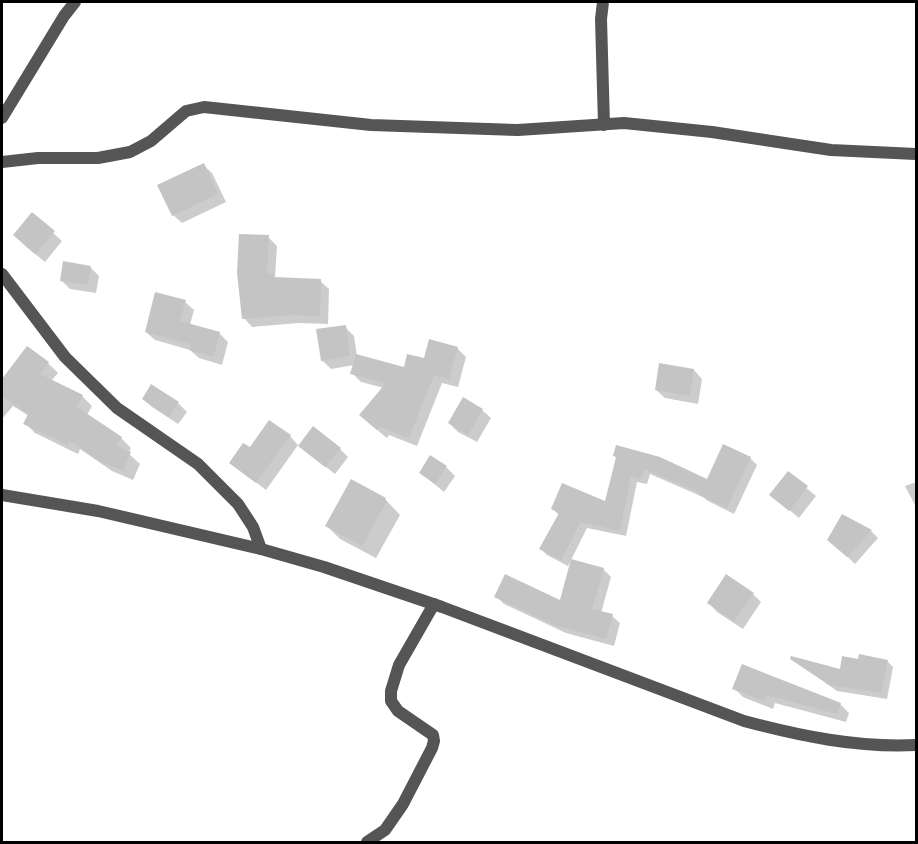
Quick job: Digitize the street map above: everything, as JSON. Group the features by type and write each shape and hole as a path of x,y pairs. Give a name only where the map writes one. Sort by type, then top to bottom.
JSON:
{"street":[{"path":"2,118 64,16 75,2"},
{"path":"603,2 604,125"},
{"path":"2,162 38,158 98,158 129,152 151,141 186,111 204,107 371,125 429,125 518,130 624,123 712,132 831,150 916,154"},
{"path":"2,274 65,357 117,408 198,464 238,504 254,527 261,549"},
{"path":"2,495 98,511 261,549 324,567 434,604 744,721 788,733 828,740 916,745"},
{"path":"367,843 385,830 403,804 421,772 434,741 433,735 428,730 398,711 391,701 391,691 399,665 434,604"}],"building":[{"path":"204,163 218,194 172,216 157,185"},
{"path":"32,212 55,231 35,254 13,235"},
{"path":"239,234 269,235 267,274 274,273 274,277 321,279 320,316 290,315 242,319 237,273"},
{"path":"63,261 91,266 88,285 60,281"},
{"path":"155,292 186,300 180,321 220,332 214,357 189,350 190,344 145,332"},
{"path":"346,325 350,356 321,361 316,329"},
{"path":"429,339 458,347 449,379 434,375 409,438 380,427 377,430 359,415 386,383 350,374 356,354 404,367 407,354 424,358"},
{"path":"27,346 49,362 40,374 83,395 77,407 122,437 116,446 131,452 123,471 101,462 70,441 68,445 23,424 28,414 2,396 2,379"},
{"path":"659,363 694,369 690,396 655,390"},
{"path":"151,384 179,402 169,417 142,399"},
{"path":"463,397 483,409 468,435 448,423"},
{"path":"269,420 291,435 256,483 229,463 243,443 250,447"},
{"path":"313,426 341,448 325,467 298,446"},
{"path":"723,444 751,457 727,508 699,495 700,493 644,469 641,479 631,476 620,531 581,522 561,560 539,549 559,513 551,509 562,483 605,501 616,457 613,456 616,445 660,457 707,479"},
{"path":"430,455 447,466 435,484 419,473"},
{"path":"788,471 808,486 789,511 769,495"},
{"path":"351,479 386,498 387,501 362,546 325,526"},
{"path":"842,514 872,530 847,557 827,540"},
{"path":"571,559 604,568 592,609 613,614 606,639 557,626 494,597 505,574 560,600"},
{"path":"726,574 754,593 734,621 707,603"},
{"path":"859,654 888,660 881,693 829,685 790,659 791,656 840,669 842,656 858,659"},
{"path":"742,664 841,703 837,714 766,695 764,701 732,689"}]}
